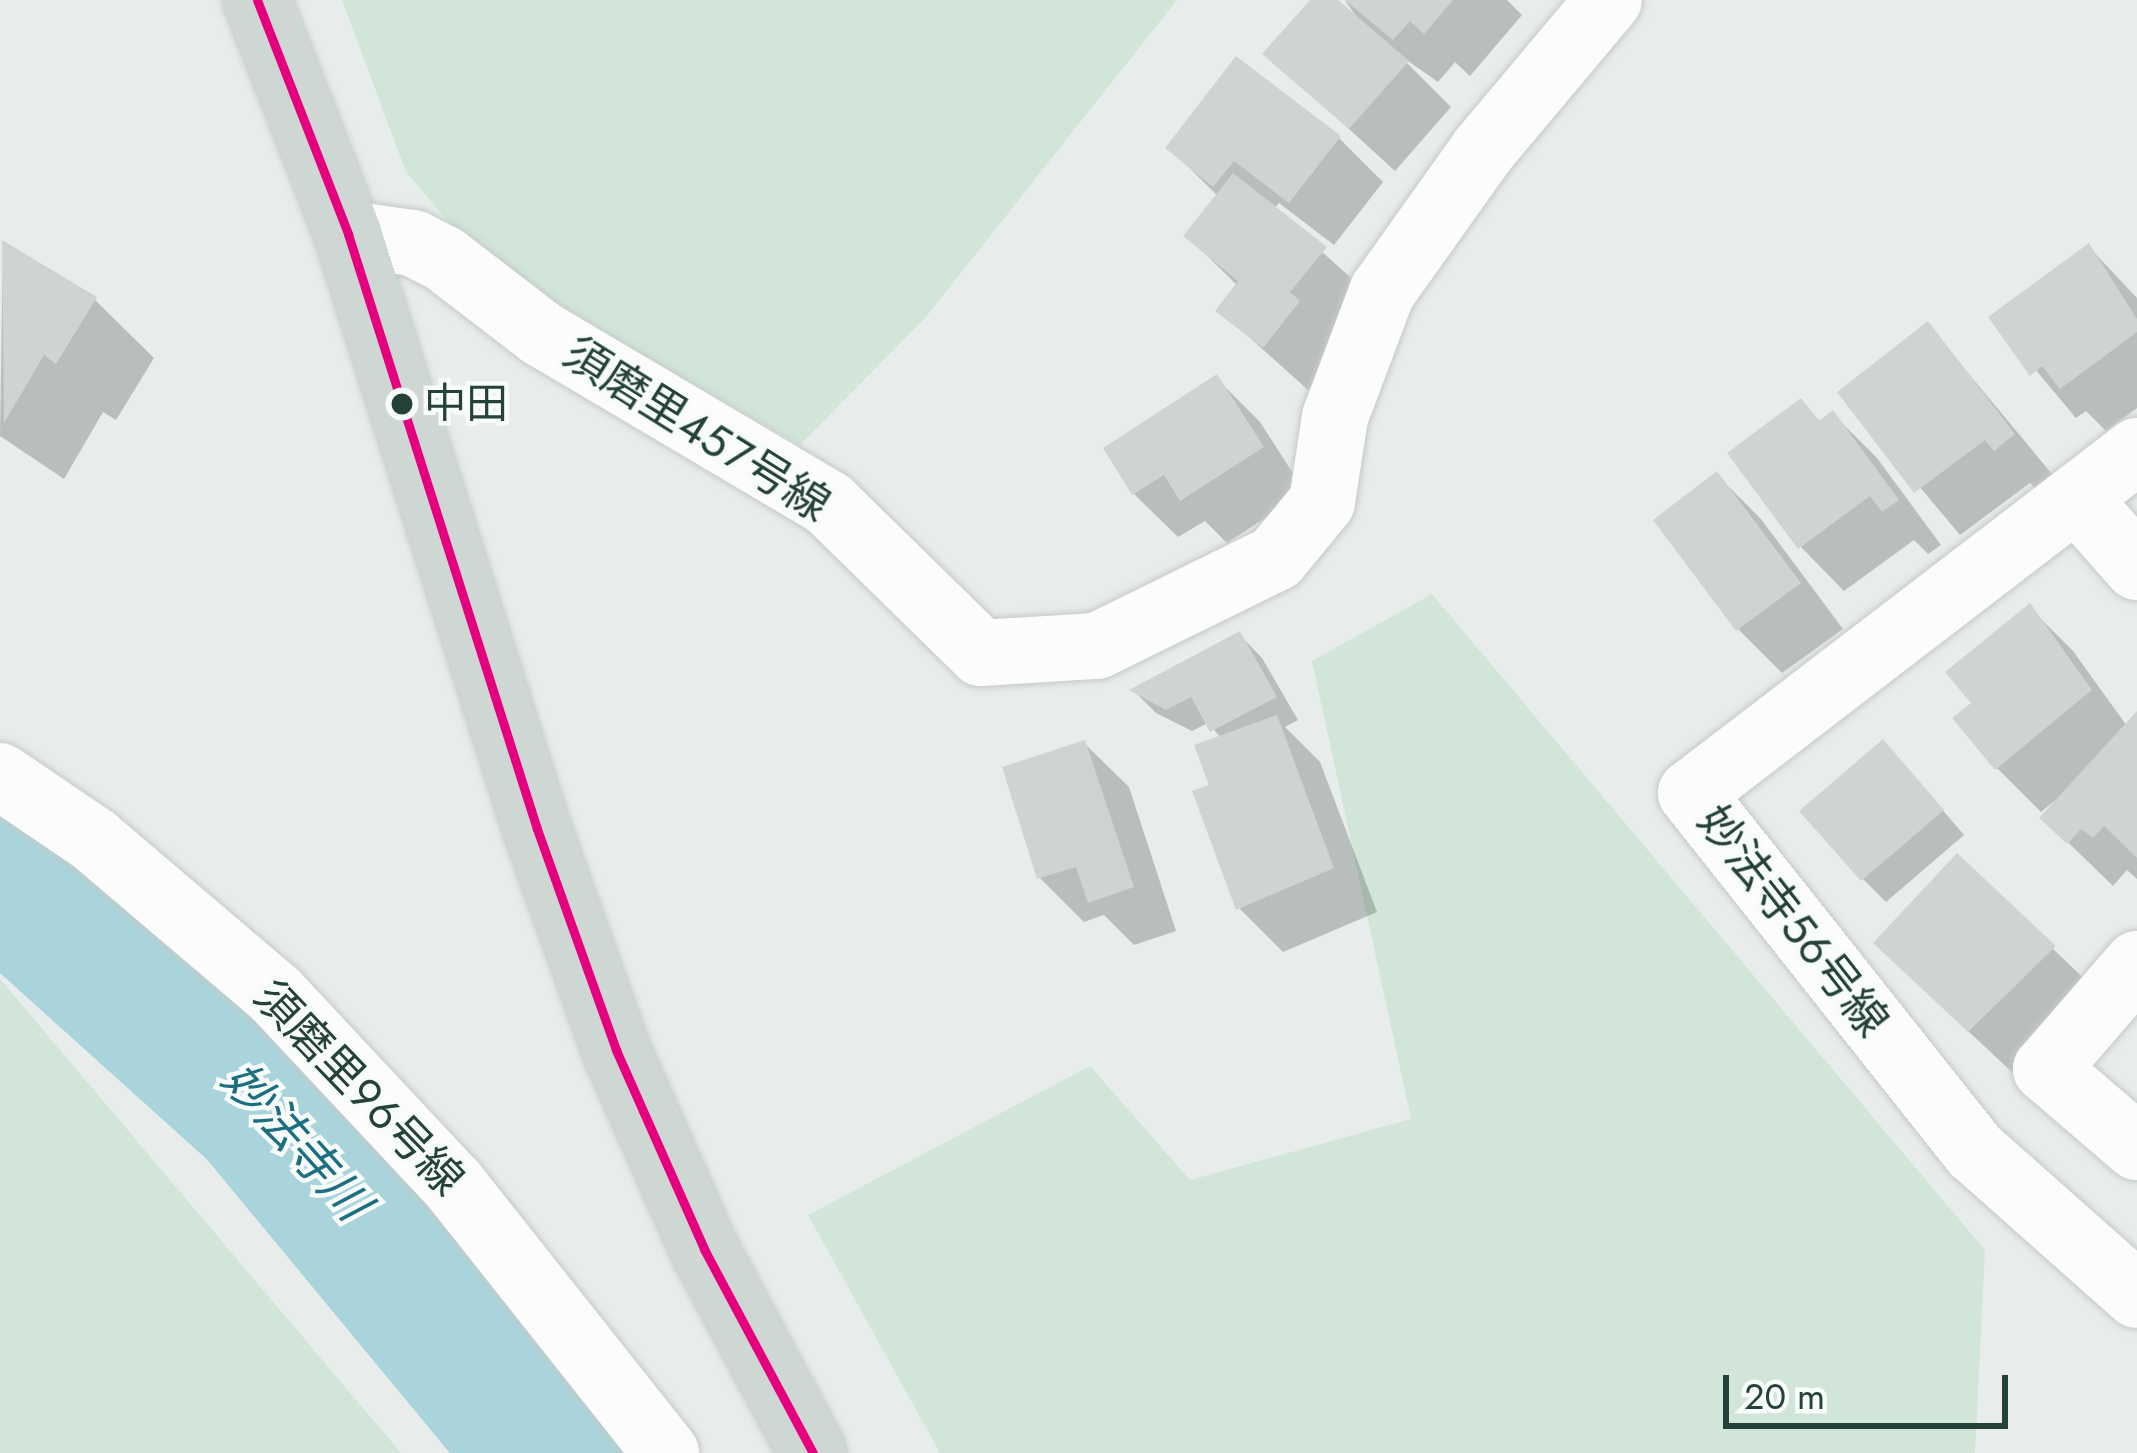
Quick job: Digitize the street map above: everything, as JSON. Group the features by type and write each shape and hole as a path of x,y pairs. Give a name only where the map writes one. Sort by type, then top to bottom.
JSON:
{"main road":[{"path":"257,0 348,234 537,829 616,1050 704,1249 813,1453"}],"street":[{"name":"須磨里４５７号線","path":"348,234 413,243 443,258 542,334 829,504 981,653 1097,646 1276,558 1322,502 1335,417 1382,292 1483,150 1609,0"},
{"name":"妙法寺５６号線","path":"2137,452 2079,501 1690,793 1975,1151 2137,1295"},
{"path":"2079,501 2137,567"},
{"name":"須磨里９６号線","path":"0,776 94,840 274,994 453,1184 666,1453"},
{"path":"2137,964 2046,1070 2137,1148"}],"green space":[{"path":"342,0 1177,0 926,317 800,445 485,265 406,172"},
{"path":"1432,594 1985,1250 1975,1453 940,1453 808,1215 1090,1066 1190,1180 1411,1119 1312,661"},
{"path":"0,979 401,1453 0,1453"}],"building":[{"path":"1310,0 1338,0 1409,61 1349,129 1262,54"},
{"path":"1345,0 1453,0 1424,34 1410,21 1393,40"},
{"path":"1236,56 1341,136 1289,203 1234,161 1213,187 1165,148"},
{"path":"1233,173 1327,247 1290,292 1300,301 1263,348 1215,311 1238,281 1183,236"},
{"path":"2,240 97,297 56,364 44,355 4,423"},
{"path":"2089,243 2137,319 2137,332 2060,389 2042,366 2030,376 1988,317"},
{"path":"1928,321 2015,434 1994,451 1985,440 1914,493 1837,392"},
{"path":"1217,374 1264,447 1180,501 1164,475 1132,495 1103,448"},
{"path":"1801,398 1819,421 1833,410 1899,500 1882,512 1870,496 1798,549 1727,453"},
{"path":"1717,471 1801,583 1736,631 1653,520"},
{"path":"2030,603 2092,690 1995,770 1952,718 1971,703 1945,672"},
{"path":"1240,631 1277,697 1210,732 1191,697 1166,710 1129,690"},
{"path":"2137,711 2137,858 2104,826 2093,838 2081,829 2067,844 2039,818"},
{"path":"1277,715 1334,868 1236,910 1192,791 1209,785 1194,745"},
{"path":"1883,739 1944,810 1861,881 1799,811"},
{"path":"1085,740 1134,887 1088,903 1076,867 1037,879 1002,767"},
{"path":"1957,853 2056,946 1968,1032 1873,943"}],"waterway":[{"name":"妙法寺川","path":"0,858 267,1098 561,1453"}],"transit line":[{"path":"257,0 348,234 537,829 616,1050 704,1249 813,1453"}],"place":[{"name":"中田","path":"402,404"}]}
